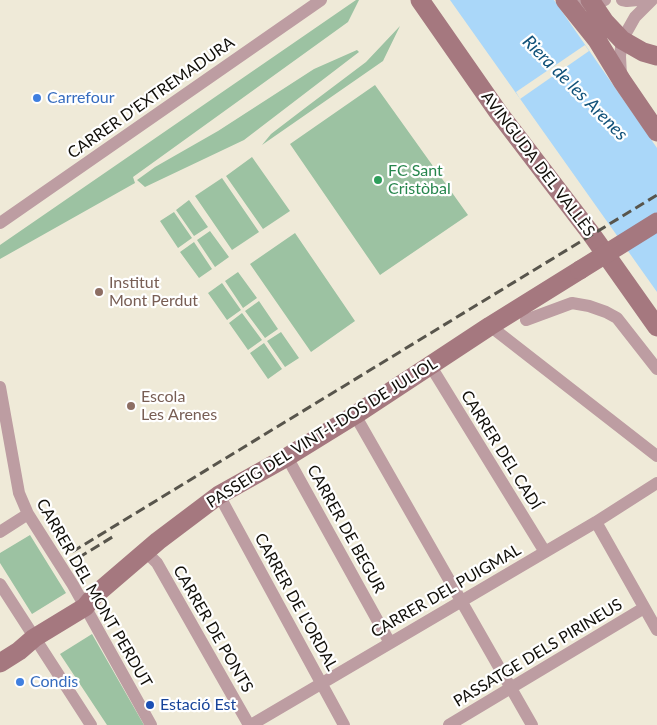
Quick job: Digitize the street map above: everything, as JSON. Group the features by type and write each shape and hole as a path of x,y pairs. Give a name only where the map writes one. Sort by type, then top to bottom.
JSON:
{"main road":[{"name":"AVINGUDA DEL VALLÈS","path":"420,0 502,118 587,229 657,327"},
{"name":"AVINGUDA DEL VALLÈS","path":"432,0 509,111 585,209 657,311"},
{"path":"565,0 597,40 657,132"},
{"path":"588,1 622,40 642,52 657,56"},
{"path":"588,1 620,62 657,117"},
{"name":"PASSEIG DEL VINT-I-DOS DE JULIOL","path":"0,663 19,651 34,638 84,607 96,594 146,552 219,495 355,415 490,326 657,222"}],"street":[{"name":"CARRER D'EXTREMADURA","path":"0,222 322,0"},
{"path":"622,0 638,0"},
{"path":"622,81 620,62 622,40 635,16 652,0"},
{"path":"526,320 572,303 606,312 618,318 657,368"},
{"path":"490,326 657,456"},
{"name":"CARRER DEL CADÍ","path":"430,365 545,552"},
{"name":"CARRER DEL MONT PERDUT","path":"0,387 19,493 28,514 73,585 151,725"},
{"path":"355,415 532,725"},
{"name":"CARRER DE BEGUR","path":"287,456 390,642"},
{"name":"CARRER DEL PUIGMAL","path":"250,725 596,522 657,483"},
{"name":"CARRER DE L'ORDAL","path":"219,495 344,725"},
{"path":"0,532 28,514"},
{"path":"596,522 657,630"},
{"name":"CARRER DE PONTS","path":"146,552 157,563 250,725"},
{"path":"0,584 91,725"},
{"name":"PASSATGE DELS PIRINEUS","path":"449,725 644,608"}],"green space":[{"path":"356,0 359,0 348,22 133,177 135,183 0,259 0,245"},
{"path":"400,26 383,61 262,145 271,134 366,62"},
{"path":"357,50 359,52 244,140 145,187 137,180 155,167 218,131 314,69"},
{"name":"FC Sant Cristòbal","path":"375,85 468,215 380,275 290,144"},
{"path":"252,157 290,211 263,229 226,176"},
{"path":"222,178 259,232 232,250 195,196"},
{"path":"189,200 208,227 194,236 176,210"},
{"path":"174,212 192,238 178,248 160,221"},
{"path":"210,231 229,257 215,267 197,240"},
{"path":"295,233 355,321 311,352 250,264"},
{"path":"194,242 212,269 199,278 180,252"},
{"path":"238,272 257,298 243,308 225,281"},
{"path":"222,283 241,310 227,320 208,293"},
{"path":"259,301 278,329 265,338 245,311"},
{"path":"242,313 262,340 248,350 229,323"},
{"path":"281,332 299,358 285,367 267,341"},
{"path":"264,343 282,369 268,379 250,353"},
{"path":"30,535 66,593 32,614 0,563 0,553"},
{"path":"92,634 144,725 107,725 60,654"}],"water":[{"name":"Riera de les Arenes","path":"450,0 554,0 657,148 657,292"}],"pier":[{"path":"585,45 589,51 520,99 516,92"}],"railway":[{"path":"72,552 657,195"},
{"path":"78,558 114,536"}],"place":[{"name":"Carrefour","path":"37,98"},
{"name":"FC Sant Cristòbal","path":"378,180"},
{"name":"Institut Mont Perdut","path":"99,292"},
{"name":"Escola Les Arenes","path":"131,406"},
{"name":"Condis","path":"20,682"},
{"name":"Estació Est","path":"150,705"}]}
